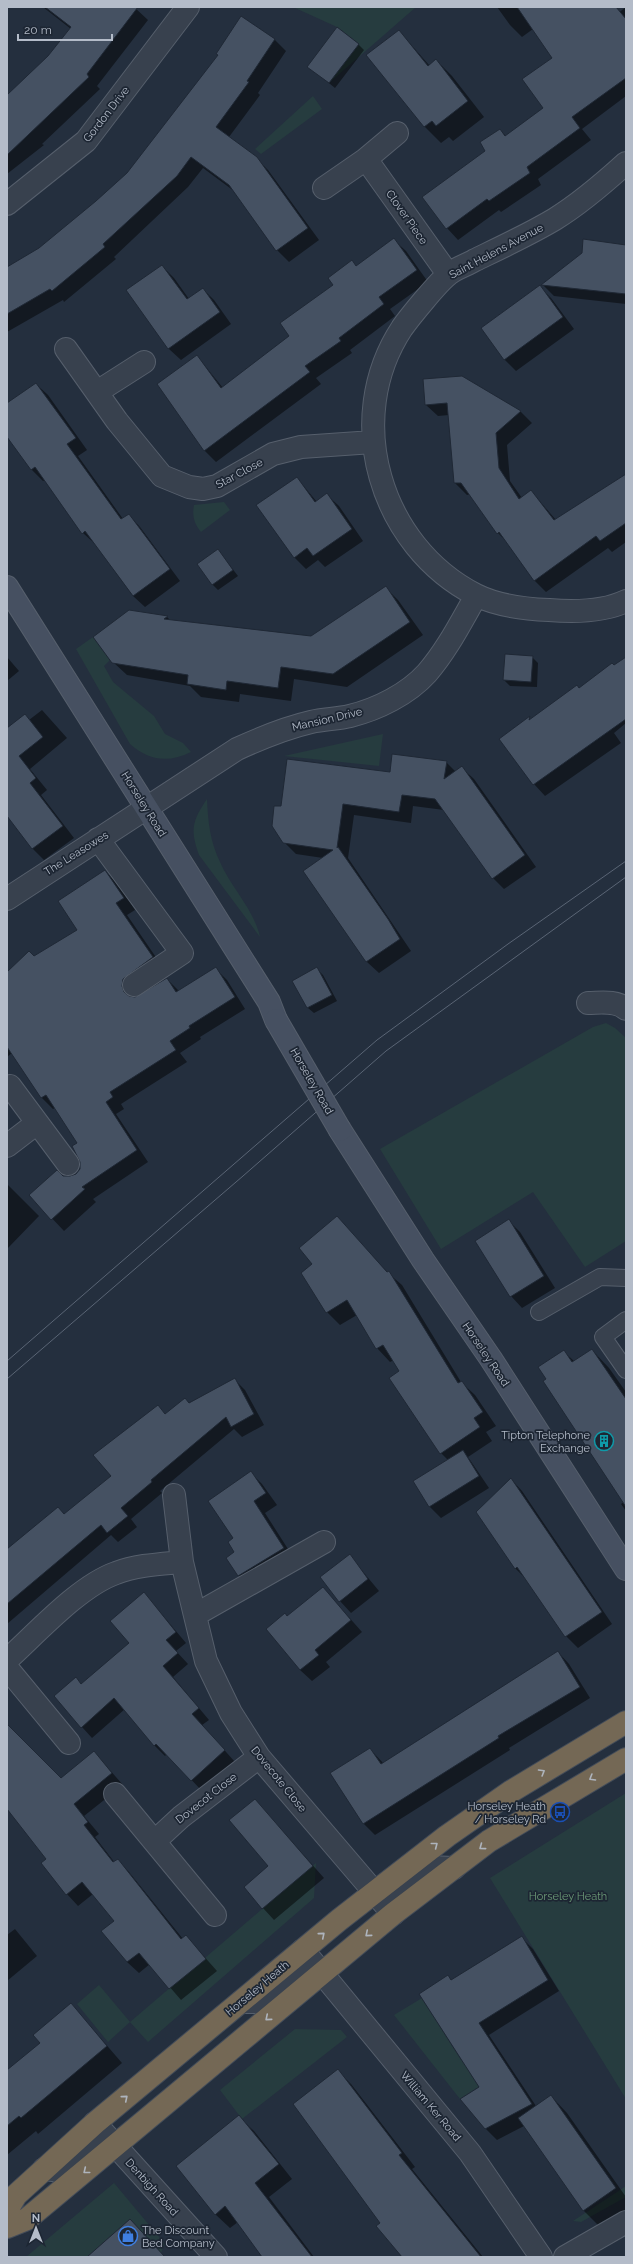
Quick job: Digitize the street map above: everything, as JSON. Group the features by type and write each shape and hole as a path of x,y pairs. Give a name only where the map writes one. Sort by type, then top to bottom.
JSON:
{"highway":[{"name":"Horseley Heath","path":"7,2210 16,2195 44,2169 105,2134 384,1903 447,1836 510,1792 626,1722"},
{"name":"Horseley Heath","path":"7,2227 27,2219 105,2134 241,2002 312,1962 384,1903 454,1868 489,1841 626,1759"}],"street":[{"name":"Gordon Drive","path":"7,204 86,141 188,7"},
{"path":"324,188 366,159 397,134"},
{"name":"Clover Piece","path":"366,159 448,274"},
{"name":"Saint Helens Avenue","path":"626,163 604,183 556,219 448,274 403,327 389,351 378,377 374,408 374,442 385,490 392,510 405,532 424,557 443,574 476,596 519,609 569,611 616,606 626,601"},
{"name":"Star Close","path":"66,349 117,421 162,476 189,487 203,489 217,486 273,454 301,447 374,442"},
{"path":"97,392 144,362"},
{"name":"Horseley Road","path":"7,587 269,1002 276,1020 340,1130 423,1260 491,1359 626,1569"},
{"name":"Mansion Drive","path":"146,808 244,745 279,731 312,722 350,716 381,705 410,688 427,673 449,644 476,596"},
{"name":"The Leasowes","path":"7,899 146,808"},
{"path":"98,839 182,953 134,985"},
{"path":"588,1003 608,1002 622,1006 626,1009"},
{"path":"10,1086 68,1164"},
{"path":"7,1146 38,1123"},
{"name":"Dovecote Close","path":"174,1495 182,1562 206,1661 231,1713 259,1757 384,1903"},
{"path":"195,1615 324,1542"},
{"path":"7,1660 84,1590 116,1573 140,1567 182,1562"},
{"path":"7,1668 69,1744"},
{"name":"Dovecot Close","path":"155,1841 181,1817 259,1757"},
{"path":"115,1794 215,1915"},
{"name":"William Ker Road","path":"312,1962 470,2153 541,2257"},
{"name":"Denbigh Road","path":"105,2134 216,2257"},
{"path":"565,2257 626,2222"}],"lane":[{"path":"539,1312 600,1277 626,1278"},
{"path":"626,1320 603,1337 626,1370"}],"green space":[{"path":"293,7 416,7 329,83 359,44 337,27"},
{"path":"313,96 322,109 261,154 255,149"},
{"path":"224,502 230,510 201,532 194,519 194,505"},
{"path":"93,637 110,660 104,666 113,682 154,716 165,734 183,743 191,752 175,758 159,758 144,754 130,744 76,649"},
{"path":"383,734 379,766 284,756"},
{"path":"207,799 210,831 214,847 230,881 253,917 260,937 199,855 194,839 194,826 198,814"},
{"path":"606,1023 615,1028 626,1038 626,1241 585,1267 533,1192 441,1249 380,1149 593,1027"},
{"name":"Horseley Heath","path":"626,1793 626,2099 490,1878"},
{"path":"316,1863 314,1898 148,2042 130,2022"},
{"path":"99,1985 130,2022 108,2042 77,2004"},
{"path":"422,1998 461,2060 508,2068 460,2099 394,2015"},
{"path":"295,2029 341,2030 347,2037 242,2119 220,2090"},
{"path":"114,2183 165,2244 161,2253 130,2219 87,2257 26,2257"},
{"path":"626,2186 626,2197 581,2222 573,2221"}],"building":[{"path":"45,7 138,7 87,74 89,77 7,155 7,95 48,56 71,27"},
{"path":"517,7 616,7 626,19 626,78 572,117 580,128 527,167 530,173 489,201 487,199 446,229 422,197 485,151 480,142 500,129 505,136 543,108 522,79 552,58"},
{"path":"241,16 275,39 247,81 249,82 216,127 257,157 308,228 276,251 229,185 191,157 177,176 103,244 105,247 52,291 50,289 7,314 7,267 39,248 96,201 127,173 218,55 216,54"},
{"path":"337,27 359,44 329,83 307,67"},
{"path":"399,30 428,66 436,59 468,101 436,126 432,121 424,127 366,55"},
{"path":"394,238 417,270 379,297 384,304 339,338 341,341 305,366 310,372 204,451 157,384 197,355 221,388 289,336 280,323 333,285 328,278 352,260 356,266"},
{"path":"583,239 626,245 626,294 541,285 582,253"},
{"path":"162,265 187,299 203,288 220,312 168,349 126,290"},
{"path":"540,285 563,317 504,360 481,328"},
{"path":"462,376 521,411 496,433 499,468 519,499 531,490 554,520 626,474 626,523 600,541 596,536 534,581 499,532 497,534 461,483 454,483 447,403 425,405 423,379"},
{"path":"36,383 76,438 67,444 121,519 129,514 170,569 133,596 85,531 82,534 35,467 31,470 7,437 7,403"},
{"path":"297,477 315,502 327,493 352,529 313,556 307,548 294,558 256,505"},
{"path":"218,549 233,570 212,585 197,564"},
{"path":"386,586 410,622 333,674 281,667 278,688 227,681 226,690 187,684 188,675 112,663 93,637 129,610 168,616 164,619 311,636"},
{"path":"505,654 533,656 531,682 503,680"},
{"path":"626,657 626,719 533,785 499,739 530,716 529,720 577,685 579,688 612,663 614,665"},
{"path":"25,714 43,737 19,756 36,778 30,783 63,826 32,849 7,816 7,728"},
{"path":"392,754 447,761 444,779 462,766 525,855 492,879 435,799 402,795 399,812 343,804 337,848 338,847 388,919 400,939 366,962 303,871 333,850 283,843 272,826 274,806 281,806 287,759 390,772"},
{"path":"105,870 124,898 116,903 153,957 123,979 122,986 124,992 129,996 135,997 167,978 176,992 216,967 235,997 189,1026 190,1028 170,1041 176,1050 110,1092 113,1097 106,1102 137,1150 82,1187 85,1189 51,1220 29,1195 57,1170 63,1176 76,1174 80,1169 80,1162 72,1146 77,1143 46,1095 41,1098 7,1047 7,972 29,951 34,956 77,930 58,901"},
{"path":"317,967 332,995 307,1008 292,981"},
{"path":"337,1216 387,1272 389,1271 458,1383 462,1381 483,1412 474,1418 480,1427 440,1454 389,1378 399,1371 383,1345 376,1349 347,1300 326,1313 301,1273 312,1264 299,1248"},
{"path":"509,1219 544,1276 510,1297 475,1241"},
{"name":"Tipton Telephone Exchange","path":"592,1349 626,1399 626,1507 543,1381 546,1379 538,1367 564,1350 572,1362"},
{"path":"235,1378 254,1414 231,1427 226,1417 151,1480 152,1482 121,1508 128,1516 107,1533 101,1525 7,1604 7,1549 58,1507 64,1514 111,1476 93,1455 158,1405 165,1414 185,1398 189,1403"},
{"path":"463,1450 479,1476 429,1507 413,1481"},
{"path":"251,1471 266,1493 254,1501 284,1548 238,1576 226,1558 234,1552 228,1542 233,1538 208,1501"},
{"path":"511,1478 602,1612 565,1637 517,1567 515,1569 476,1512"},
{"path":"350,1554 368,1579 339,1602 320,1577"},
{"path":"323,1587 351,1620 315,1650 319,1655 300,1670 266,1629 285,1613 287,1616"},
{"path":"144,1592 176,1632 166,1640 178,1653 163,1666 199,1708 192,1714 225,1750 191,1781 156,1744 154,1746 114,1698 81,1728 54,1696 76,1677 81,1684 129,1643 110,1621"},
{"path":"558,1651 580,1687 498,1736 499,1738 363,1824 330,1773 370,1748 381,1764"},
{"path":"7,1724 61,1778 94,1751 112,1773 74,1804 88,1822 84,1825 113,1862 118,1859 181,1939 186,1935 206,1959 169,1989 139,1953 127,1962 101,1931 114,1921 82,1882 66,1895 41,1863 46,1859 7,1809"},
{"path":"255,1799 313,1866 262,1909 244,1887 268,1866 229,1820"},
{"path":"522,1936 548,1980 479,2023 532,2104 485,2129 460,2099 479,2087 419,1994 448,1975 451,1980"},
{"path":"71,2003 107,2046 21,2118 19,2116 7,2126 7,2070 40,2043 33,2035"},
{"path":"338,2069 402,2153 399,2155 481,2257 402,2257 376,2226 380,2223 293,2104"},
{"path":"551,2095 616,2188 583,2211 518,2118"},
{"path":"239,2115 279,2164 255,2183 312,2257 262,2257 225,2206 215,2215 176,2166"},
{"name":"The Discount Bed Company","path":"130,2219 165,2257 87,2257"}],"tram line":[{"path":"7,1361 377,1040 508,944 626,861"},
{"path":"7,1379 386,1051 626,877"}],"place":[{"name":"Tipton Telephone Exchange","path":"604,1441"},
{"name":"Horseley Heath / Horseley Rd","path":"560,1812"},
{"name":"The Discount Bed Company","path":"128,2236"}]}
